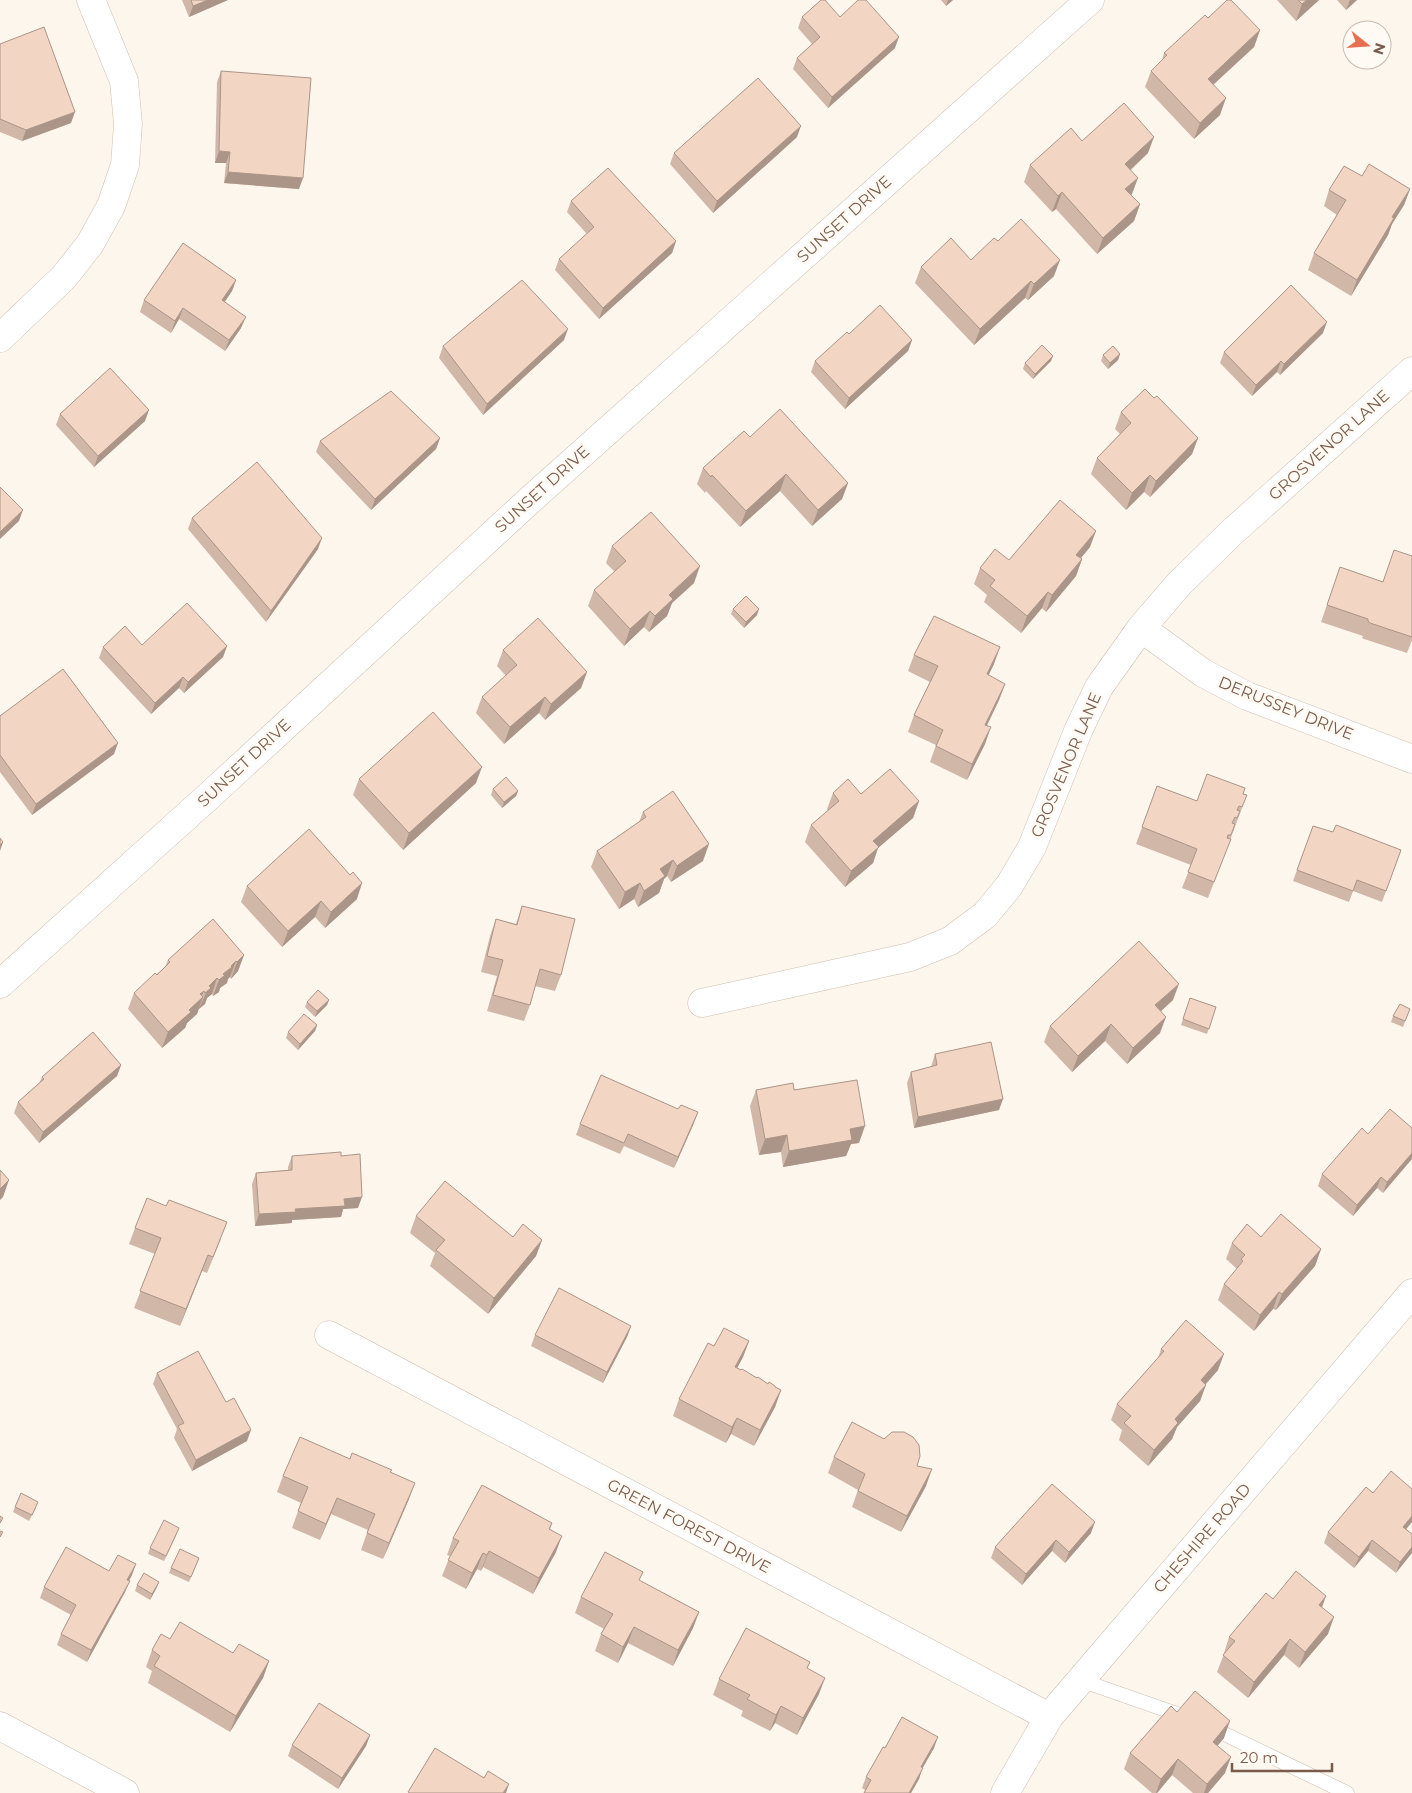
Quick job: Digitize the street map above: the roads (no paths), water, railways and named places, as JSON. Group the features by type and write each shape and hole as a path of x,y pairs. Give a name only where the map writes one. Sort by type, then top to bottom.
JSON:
{"street":[{"path":"0,338 64,277 90,244 111,206 124,165 128,124 124,81 91,0"},
{"name":"SUNSET DRIVE","path":"0,984 210,796 530,500 1090,0"},
{"name":"GROSVENOR LANE","path":"702,1003 910,957 950,941 985,915 1009,886 1032,847 1078,731 1098,687 1141,628 1180,584 1230,534 1412,371"},
{"name":"DERUSSEY DRIVE","path":"1141,628 1203,673 1247,696 1412,759"},
{"name":"CHESHIRE ROAD","path":"1005,1793 1049,1717 1412,1293"},
{"name":"GREEN FOREST DRIVE","path":"329,1335 1049,1717"},
{"path":"0,1726 125,1793"}],"lane":[{"path":"1080,1680 1204,1724 1347,1793"}]}
